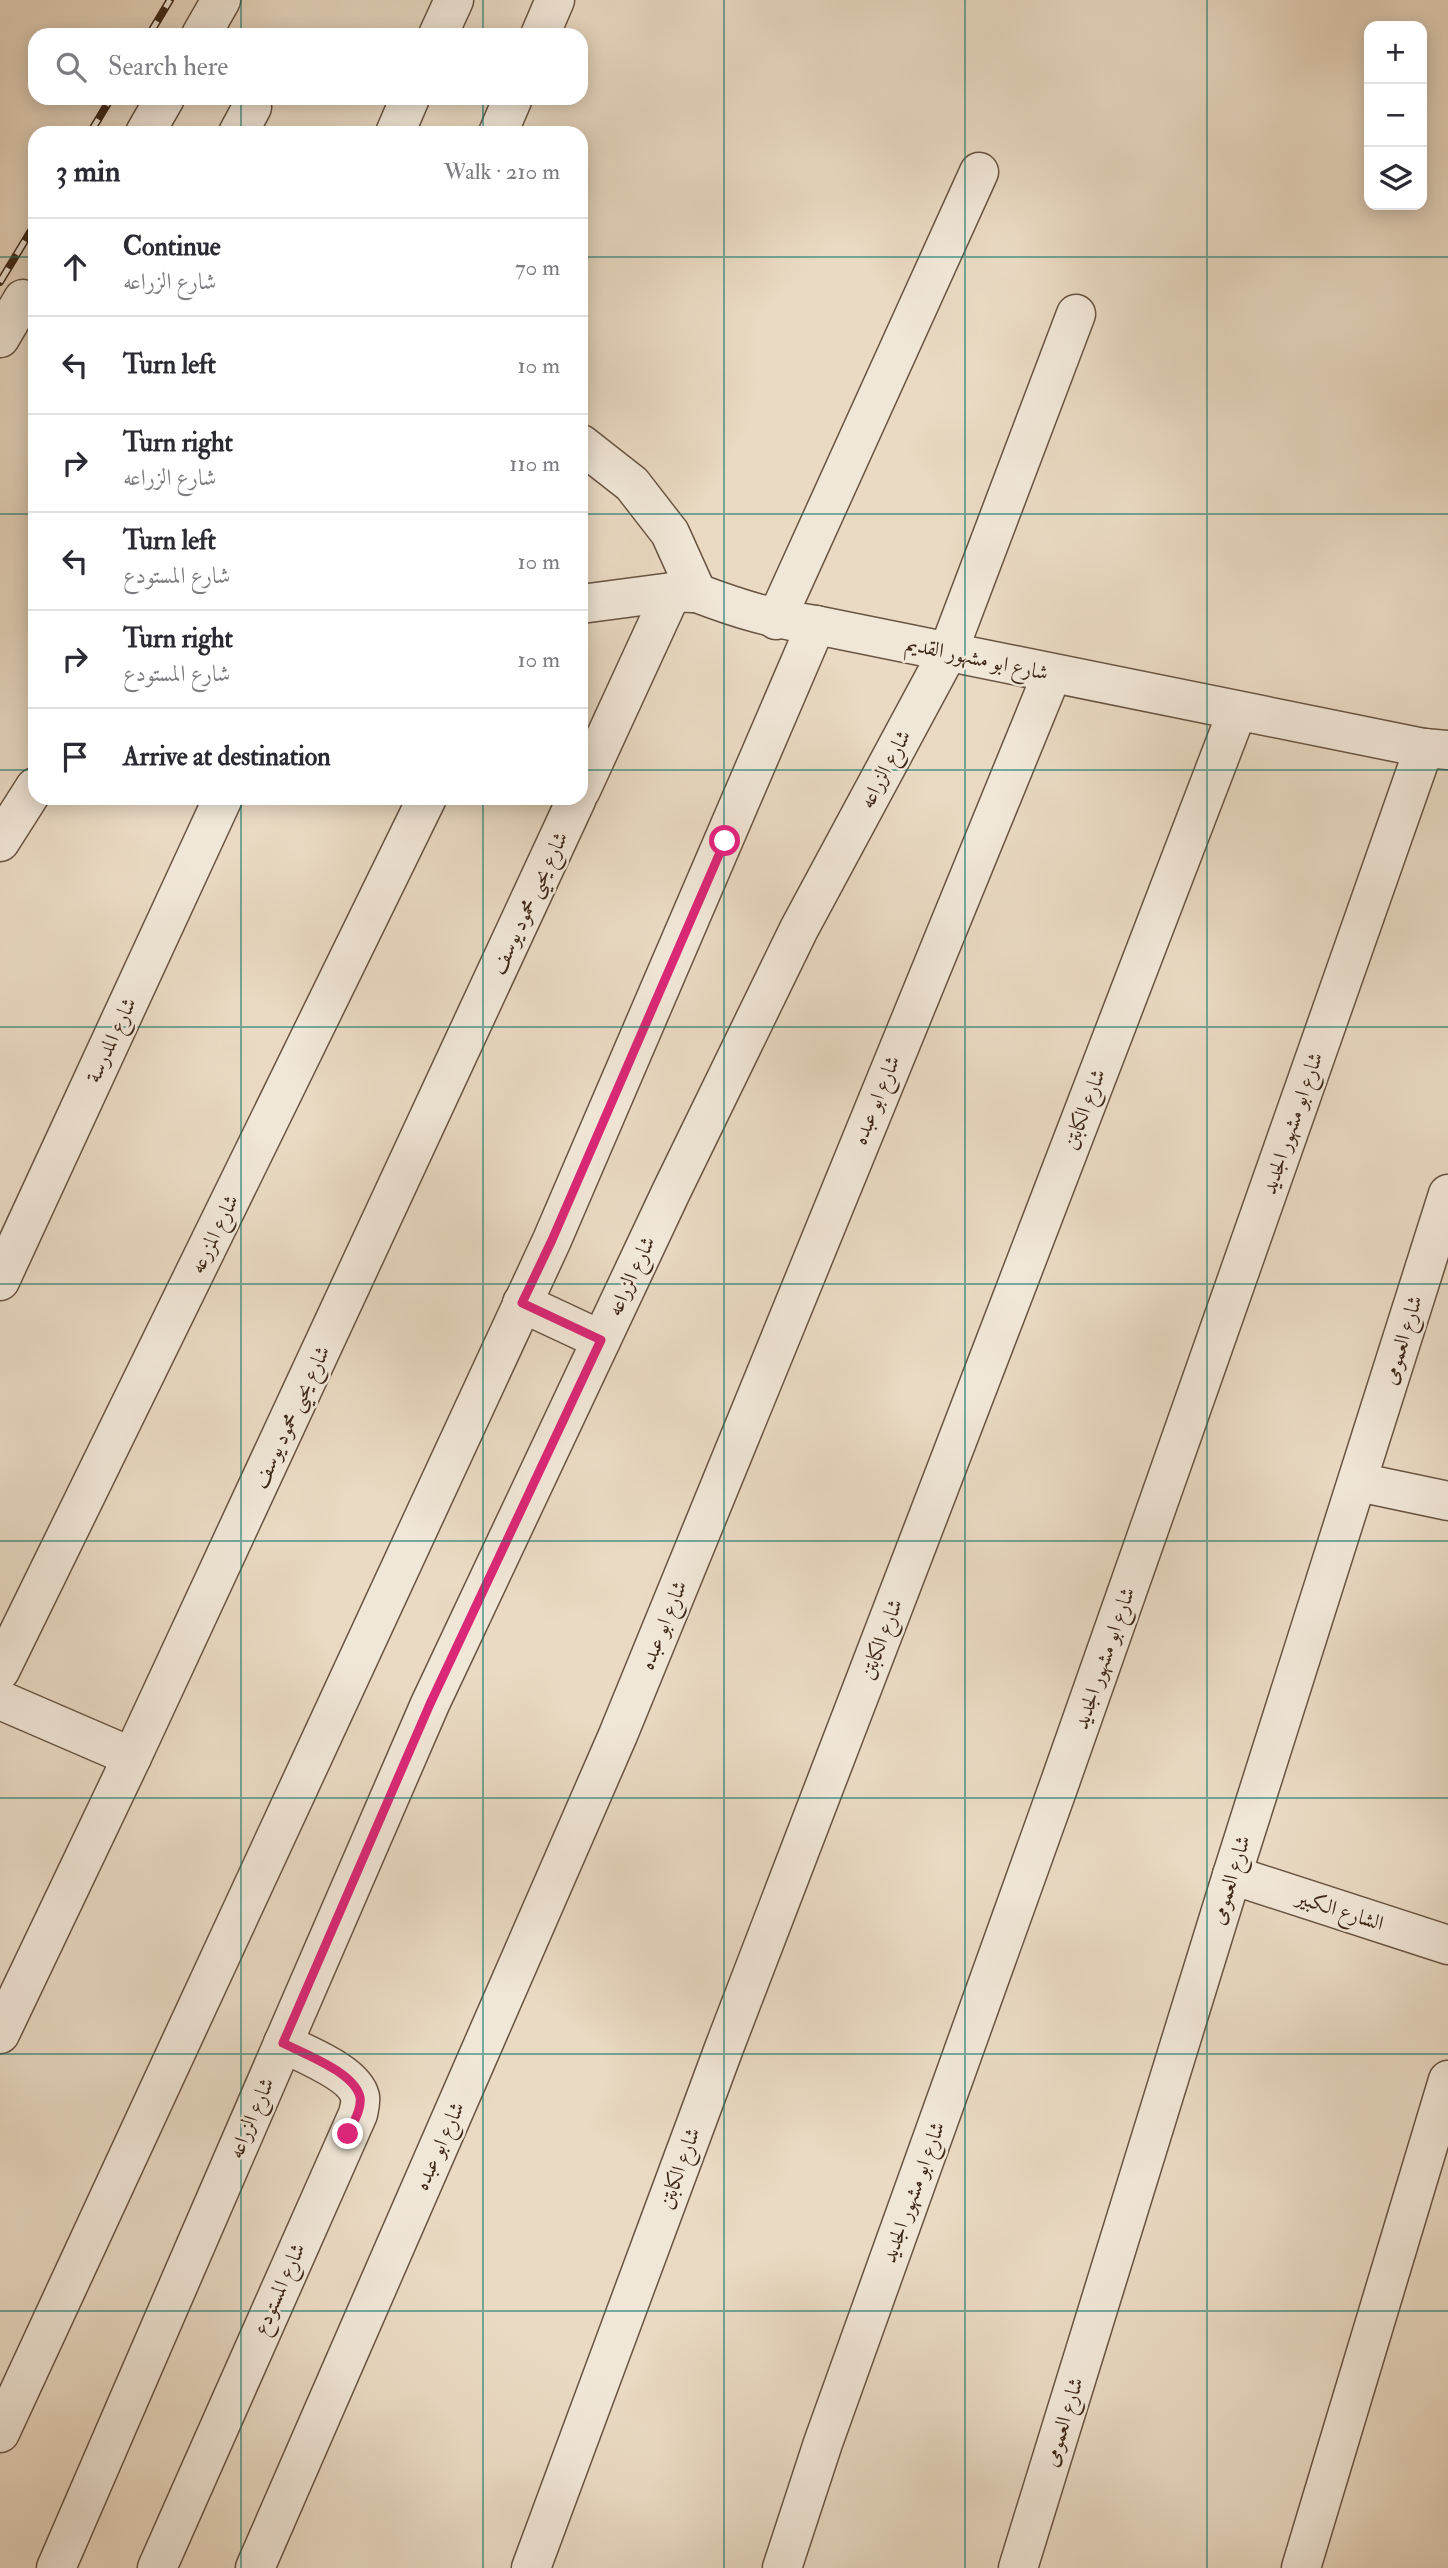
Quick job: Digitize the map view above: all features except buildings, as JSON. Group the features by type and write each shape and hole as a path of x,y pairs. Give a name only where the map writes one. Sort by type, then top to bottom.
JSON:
{"street":[{"path":"205,28 221,0"},
{"path":"441,28 454,0"},
{"path":"543,28 555,0"},
{"path":"149,126 161,105"},
{"path":"398,126 408,105"},
{"path":"501,126 510,105"},
{"path":"776,620 979,172"},
{"path":"0,338 19,298"},
{"name":"شارع الزراعه","path":"56,2568 430,1704 799,929 948,652 1076,314"},
{"path":"588,449 632,484 670,533 685,592 588,777"},
{"path":"588,603 685,592"},
{"name":"شارع ابو مشهور القديم","path":"685,592 776,620 816,625 1237,712 1436,749"},
{"path":"0,2433 522,1303 639,1040 816,625"},
{"name":"شارع ابو عبده","path":"255,2568 618,1735 1052,674"},
{"name":"شارع الكابتن","path":"531,2568 729,2035 1237,712"},
{"name":"شارع ابو مشهور الجديد","path":"782,2568 823,2443 1059,1785 1436,749"},
{"path":"0,842 28,798"},
{"name":"شارع المدرسة","path":"0,1281 220,805"},
{"name":"شارع المزرعه","path":"0,1671 424,805"},
{"name":"شارع يحيى محمود يوسف","path":"0,2034 132,1757 574,805"},
{"name":"شارع العمومى","path":"1018,2568 1232,1875 1448,1194"},
{"path":"522,1303 601,1340"},
{"path":"1358,1482 1448,1501"},
{"path":"0,1700 132,1757"},
{"name":"الشارع الكبير","path":"1232,1875 1448,1945"},
{"name":"شارع المستودع","path":"157,2568 358,2114 360,2099 355,2087 340,2072 283,2043"},
{"path":"1301,2568 1448,2080"}],"railway":[{"path":"153,28 170,0"},
{"path":"94,126 107,105"},
{"path":"0,282 28,236"}],"route":[{"path":"348,2134 358,2114 360,2099 355,2087 340,2072 283,2043 430,1704 601,1340 522,1303 552,1240 725,841"}]}
